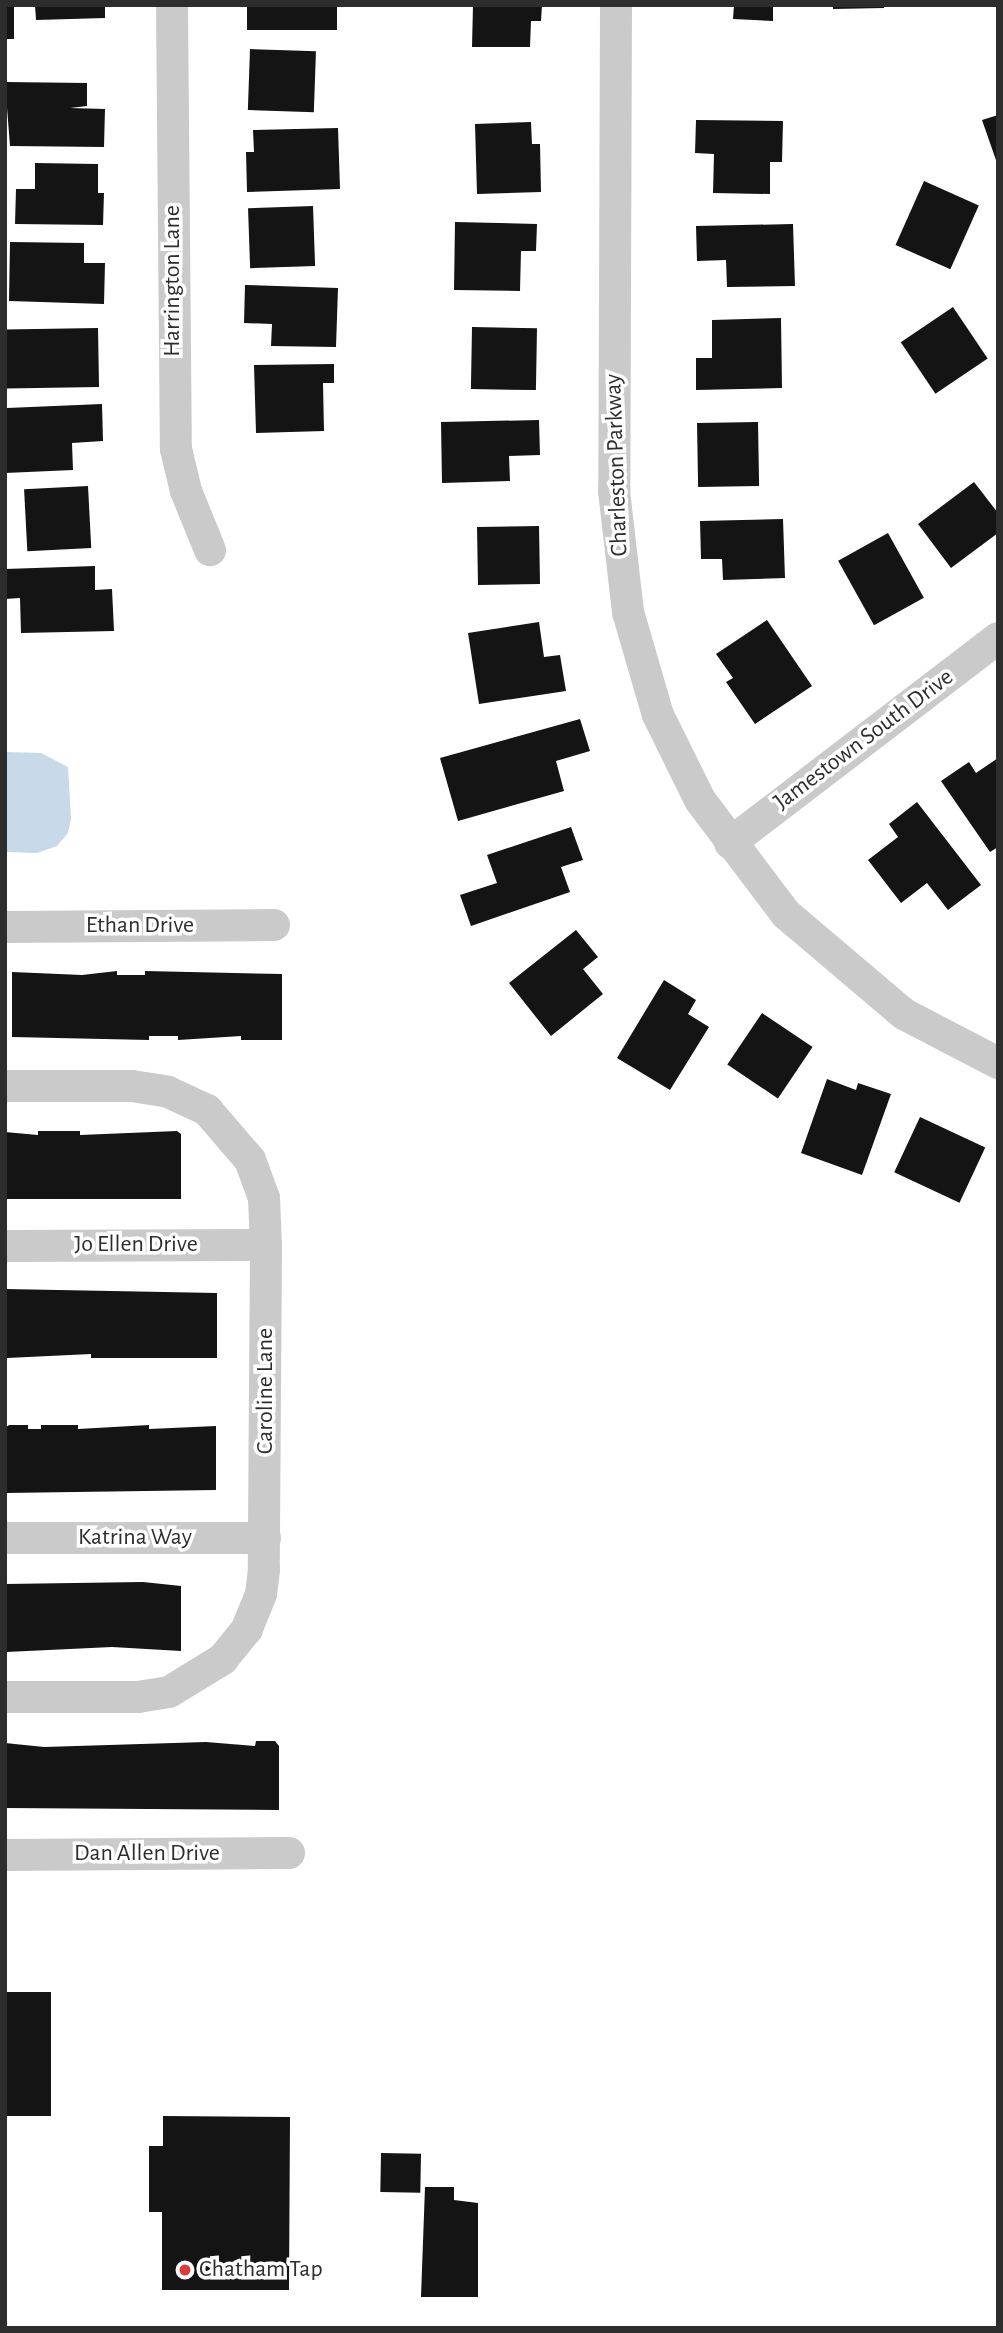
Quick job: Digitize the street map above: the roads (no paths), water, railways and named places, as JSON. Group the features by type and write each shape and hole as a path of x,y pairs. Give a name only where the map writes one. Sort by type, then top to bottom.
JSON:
{"street":[{"name":"Harrington Lane","path":"172,5 176,449 186,491 210,550"},
{"name":"Charleston Parkway","path":"616,5 614,491 619,556 634,636 658,715 684,772 730,843 786,914 845,968 904,1014 998,1063"},
{"name":"Jamestown South Drive","path":"730,843 998,638"},
{"name":"Ethan Drive","path":"5,927 274,925"},
{"name":"Caroline Lane","path":"5,1086 132,1086 169,1092 208,1110 250,1160 264,1198 266,1245 265,1538 261,1594 255,1613 236,1644 202,1674 169,1692 139,1698 5,1697"},
{"name":"Jo Ellen Drive","path":"5,1246 266,1245"},
{"name":"Katrina Way","path":"5,1538 265,1538"},
{"name":"Dan Allen Drive","path":"5,1855 289,1853"}],"water":[{"path":"5,752 41,753 68,767 71,819 68,833 57,846 37,853 5,852"}],"place":[{"name":"Chatham Tap","path":"185,2270"}]}
